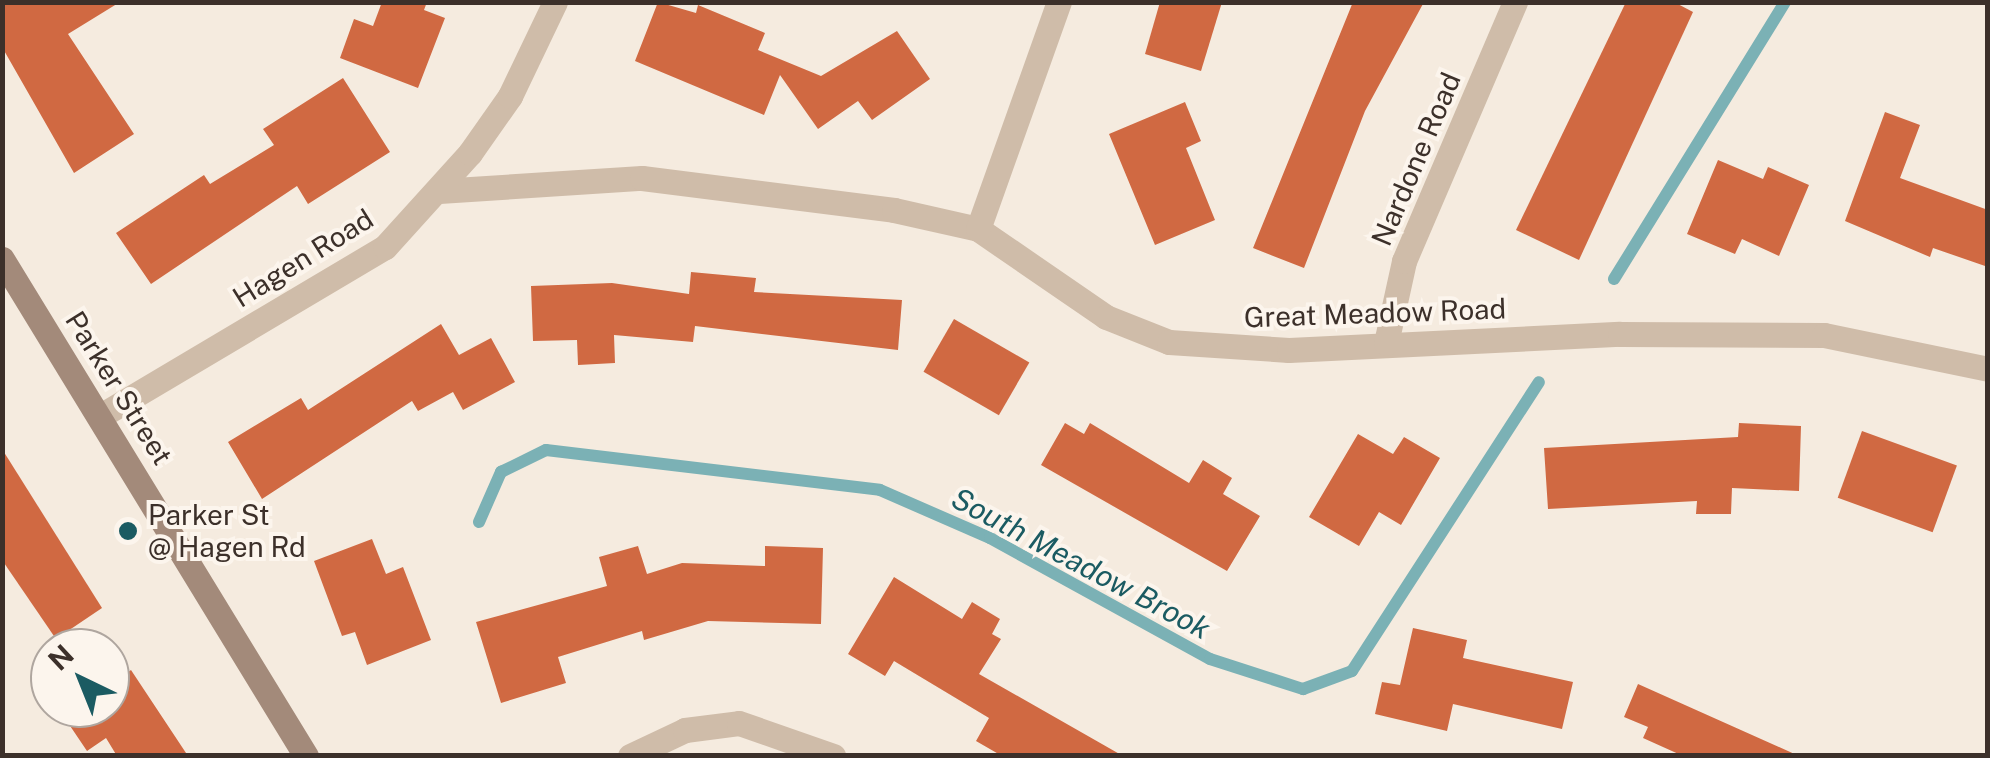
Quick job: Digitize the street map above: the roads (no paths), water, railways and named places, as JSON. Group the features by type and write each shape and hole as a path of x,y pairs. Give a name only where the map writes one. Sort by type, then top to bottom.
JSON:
{"main road":[{"name":"Parker Street","path":"2,259 102,415 306,756"}],"street":[{"name":"Hagen Road","path":"102,415 385,248 439,191 510,96 555,2"},
{"path":"978,229 1059,2"},
{"name":"Nardone Road","path":"1386,344 1404,261 1515,2"},
{"name":"Great Meadow Road","path":"439,191 642,178 750,186 978,229 1106,317 1168,342 1289,350 1386,344 1824,335 1988,369"},
{"path":"630,756 685,730 739,723 833,756"}],"waterway":[{"name":"South Meadow Brook","path":"1614,279 1785,2"},
{"name":"South Meadow Brook","path":"479,522 501,472 546,450 880,490 990,538 1210,659 1303,689 1352,671 1539,382"}],"place":[{"name":"Parker St @ Hagen Rd","path":"128,531"}]}
